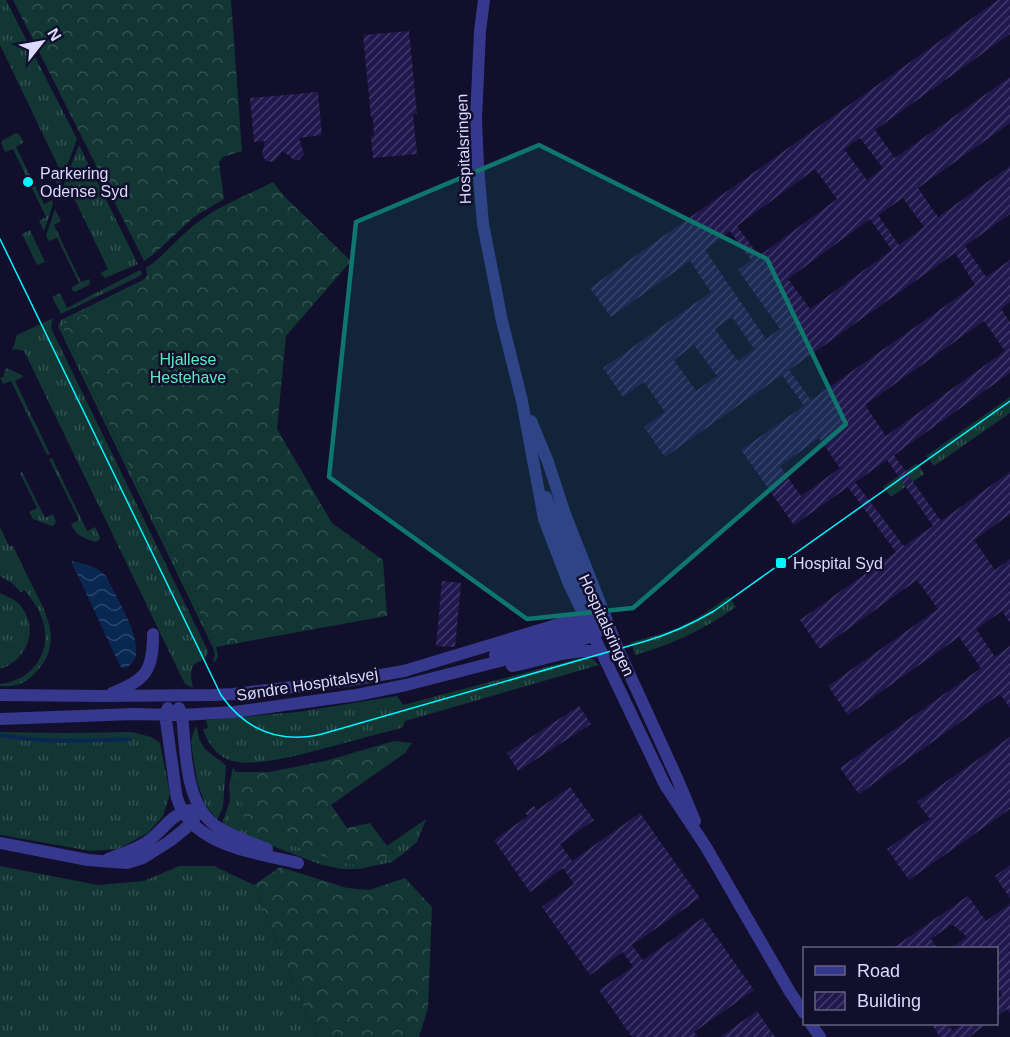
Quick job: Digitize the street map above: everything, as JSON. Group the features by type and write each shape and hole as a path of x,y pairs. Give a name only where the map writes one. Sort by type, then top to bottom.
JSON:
{"street":[{"name":"Hospitalsringen","path":"483,0 476,119 483,224 502,321 522,401 533,465 595,622 603,633 642,717 669,760 706,847"},
{"name":"Hospitalsringen","path":"522,401 548,462 565,514 595,622 600,651 665,785 706,847 803,1012"},
{"name":"Søndre Hospitalsvej","path":"0,719 234,712 357,695 406,685 567,644 595,622"},
{"name":"Søndre Hospitalsvej","path":"0,695 234,694 352,680 404,671 553,626 595,622"},
{"path":"104,696 127,687 145,672 153,654 153,634"},
{"path":"440,676 514,666 588,650 600,651"},
{"path":"173,696 182,715 189,778 199,808 217,826 298,863 235,848 210,838 192,823 183,811 177,798 165,714 173,696"},
{"path":"102,862 137,848 183,811 199,808"},
{"path":"0,843 88,860 127,863 143,858 170,841 192,823 199,808"}],"highlighted area":[{"path":"539,145 767,259 846,424 633,608 527,619 329,477 356,222"}],"green space":[{"path":"0,0 6,0 77,139 59,188 53,176 61,172 0,45"},
{"path":"13,0 231,0 242,151 223,157 219,162 224,199 194,217 144,261"},
{"path":"16,133 24,142 16,147 44,204 52,200 53,204 44,231 39,221 46,217 13,149 5,152 1,143"},
{"path":"79,145 138,264 105,278 100,273 108,269 73,196 65,200 61,192"},
{"name":"Hjallese Hestehave","path":"273,182 285,197 351,261 286,336 277,429 332,523 383,560 387,616 216,647 62,327 147,283 151,274 149,266 191,227 215,210"},
{"path":"55,209 61,221 54,225 81,282 89,279 90,282 89,285 75,292 71,288 79,283 57,238 49,241 46,236"},
{"path":"30,230 45,262 37,265 22,234"},
{"path":"149,266 151,274 147,283 62,327 216,647 218,656 215,662 213,648 58,326 61,320 143,280 147,276 146,267"},
{"path":"140,270 142,273 140,276 61,314 52,297 60,293 67,308"},
{"path":"53,318 52,330 208,651 206,658 192,668 193,688 185,684 24,351 15,349 12,351 17,335"},
{"path":"6,368 22,375 23,377 15,381 50,454 47,455 11,381 3,384 0,378 3,377"},
{"path":"1010,397 1010,413 934,466 926,456"},
{"path":"52,458 87,531 95,527 99,540 95,542 84,538 73,528 71,524 79,520 49,459"},
{"path":"917,463 924,474 891,497 883,487"},
{"path":"22,472 45,518 53,514 56,522 54,525 33,519 29,512 37,508 20,473"},
{"path":"0,527 9,546 13,546 39,599 48,620 51,640 45,661 37,671 29,679 11,686 0,686 0,684 11,682 31,671 42,653 45,631 39,611 25,590 21,592 0,576"},
{"path":"0,593 20,605 26,614 30,633 28,643 17,659 0,669"},
{"path":"729,596 736,607 688,636 635,655 631,642 679,627 702,615"},
{"path":"584,657 593,659 599,665 405,721 402,728 279,759 251,763 229,760 213,748 203,729 208,728 206,720 298,712 397,696 403,705"},
{"path":"196,726 202,745 226,766 223,807 217,820 205,804 197,782 191,742"},
{"path":"0,732 132,732 151,737 160,743 170,794 163,816 148,833 118,849 91,851 0,835"},
{"path":"394,741 412,743 405,753 331,805 347,828 370,823 395,854 379,862 350,865 246,830 236,772 269,772 325,761"},
{"path":"233,767 236,772 395,853 387,846 426,819 417,842 392,862 359,869 342,869 322,865 238,833 222,824 230,801 229,786"},
{"path":"0,866 98,885 144,881 179,866 214,866 254,885 316,1037 0,1037"},
{"path":"280,867 347,888 369,890 405,878 432,907 428,1008 419,1037 316,1037 254,885"}],"water":[{"path":"71,561 86,564 106,576 126,615 134,636 136,655 132,664 124,669 120,666"}],"building":[{"path":"998,0 1010,0 1010,34 875,130 895,158 1010,77 1010,123 918,188 938,217 1010,166 1010,214 965,246 986,277 1010,260 1010,302 1001,309 1010,322 1010,373 894,455 941,521 1010,472 1010,514 974,540 995,570 1010,559 1010,623 1002,611 976,629 995,657 1010,646 1010,708 1000,694 859,794 840,768 981,668 959,637 848,715 828,686 938,609 917,580 820,649 800,620 896,552 848,487 794,525 741,450 804,406 782,375 665,457 644,427 665,412 644,382 623,397 603,368 711,292 690,261 611,317 590,288","holes":["860,138 883,168 867,180 844,149","815,169 837,199 759,256 737,226","903,198 924,227 899,245 878,215","870,219 892,250 810,309 788,279","730,231 751,260 738,270 780,329 766,339 705,250","955,253 975,285 811,400 789,370","732,317 754,349 738,361 715,329","984,321 1005,351 886,436 865,405","694,345 717,376 696,391 674,360","819,438 840,468 801,496 780,466","887,460 933,526 904,546 855,482"]},
{"path":"409,31 417,114 413,114 417,154 373,158 371,136 374,136 373,117 371,117 363,35"},
{"path":"318,92 322,135 299,138 304,154 299,160 294,160 283,151 273,162 266,161 262,154 265,141 254,142 250,98"},
{"path":"442,581 461,583 455,647 436,646"},
{"path":"579,706 591,724 518,771 507,753"},
{"path":"1010,737 1010,809 909,880 887,849 930,819 917,802"},
{"path":"570,787 594,820 560,844 572,861 640,813 700,898 632,945 643,960 703,918 754,990 694,1032 698,1037 632,1037 599,990 633,967 623,952 590,975 542,907 574,884 563,868 530,892 494,840 528,816 525,813 534,806 537,810"},
{"path":"1010,865 1010,898 995,876"},
{"path":"968,896 986,921 1010,904 1010,1014 1007,1009 998,1016 998,999 1002,996 998,987 998,947 952,947 967,937 952,924 931,939 936,947 894,947"},
{"path":"757,1011 775,1037 720,1037"},
{"path":"932,1025 950,1025 952,1031 961,1025 985,1025 969,1037 940,1037"}],"waterway":[{"path":"0,735 48,740 129,739"}],"tram line":[{"path":"0,239 221,695 241,718 265,732 278,736 306,737 322,734 646,641 681,628 714,611 1010,401"}],"place":[{"name":"Parkering Odense Syd","path":"28,182"},
{"name":"Hospital Syd","path":"781,563"}]}
